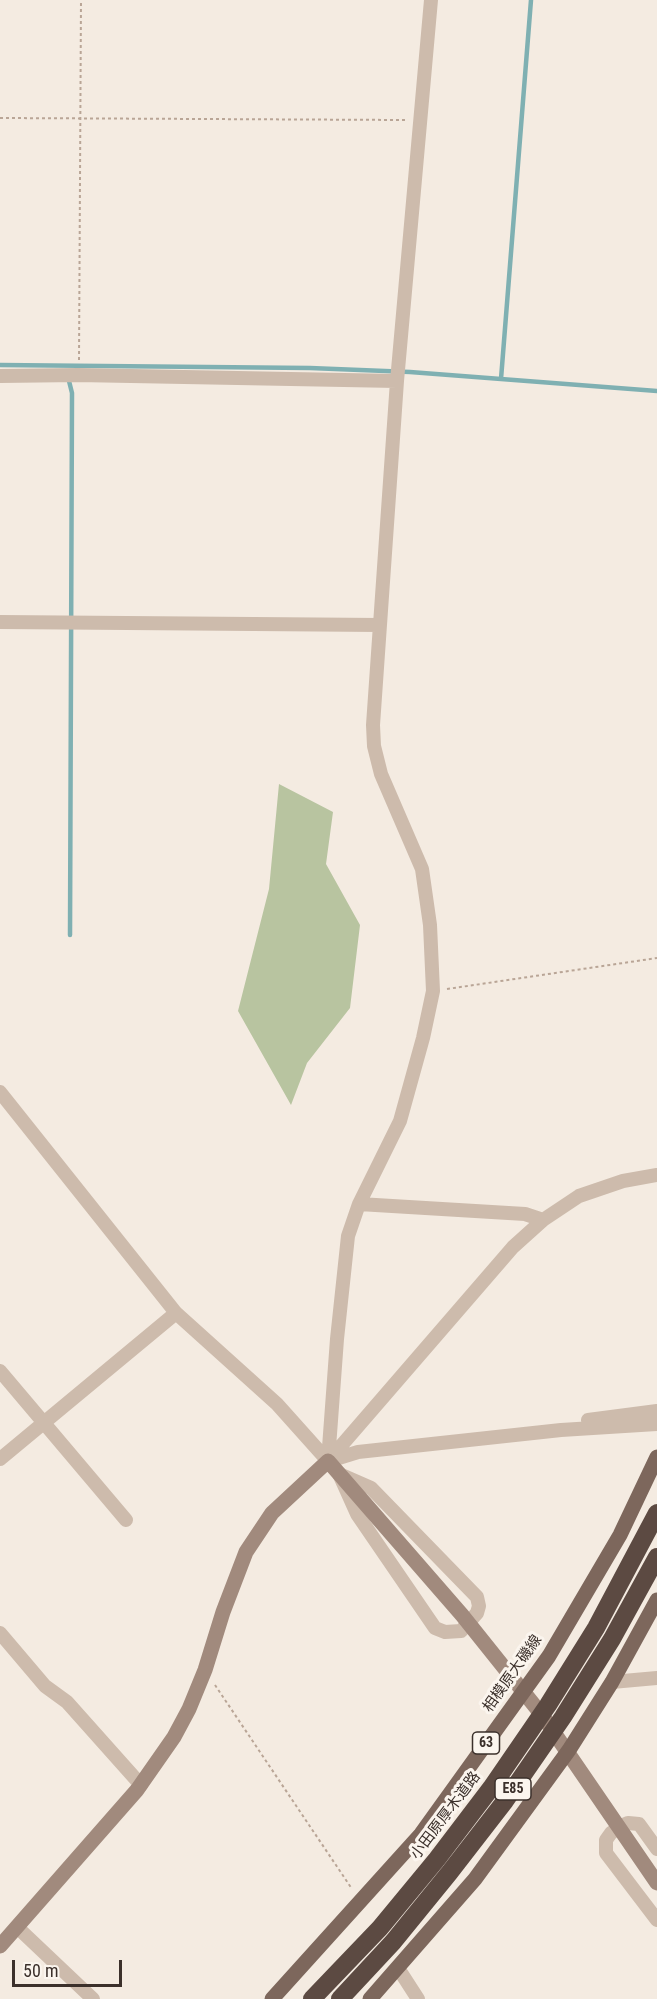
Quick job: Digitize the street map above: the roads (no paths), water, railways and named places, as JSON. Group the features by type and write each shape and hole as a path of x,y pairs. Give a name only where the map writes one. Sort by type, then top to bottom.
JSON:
{"highway":[{"name":"小田原厚木道路","path":"312,1999 380,1928 491,1788 548,1705 596,1628 657,1514"},
{"name":"E85","path":"340,1999 393,1942 505,1801 563,1717 612,1639 657,1557"}],"main road":[{"name":"相模原大磯線","path":"272,1999 421,1834 549,1656 620,1535 657,1457"},
{"path":"370,1999 475,1879 568,1750 612,1682 657,1600"}],"street":[{"path":"328,1461 337,1339 348,1236 359,1204 400,1121 433,992 430,925 422,869 381,774 374,746 373,726 398,381 431,0"},
{"path":"0,376 398,381"},
{"path":"0,622 380,625"},
{"path":"0,1092 176,1312 277,1404 462,1615 542,1715 657,1883"},
{"path":"0,1946 141,1785 174,1737 189,1709 205,1670 246,1552 272,1513 328,1461 513,1247 543,1220 579,1196 623,1181 657,1175"},
{"path":"359,1204 525,1214 543,1220"},
{"path":"0,1459 176,1312"},
{"path":"0,1371 126,1520"},
{"path":"561,1430 590,1420 657,1411"},
{"path":"328,1461 358,1452 561,1430 657,1424"},
{"path":"339,1474 371,1488 477,1597 479,1606 477,1613 461,1631 445,1632 435,1628 357,1514 339,1474"},
{"path":"0,1633 45,1686 68,1702 141,1785"},
{"path":"612,1682 657,1678"},
{"path":"568,1750 621,1827"},
{"path":"657,1849 639,1824 628,1823 610,1833 606,1840 606,1853 657,1920"},
{"path":"17,1927 93,1999"},
{"path":"398,1968 418,1999"}],"waterway":[{"path":"501,379 531,0"},
{"path":"0,365 310,368 410,372 657,391"},
{"path":"68,377 72,393 70,935"}]}
